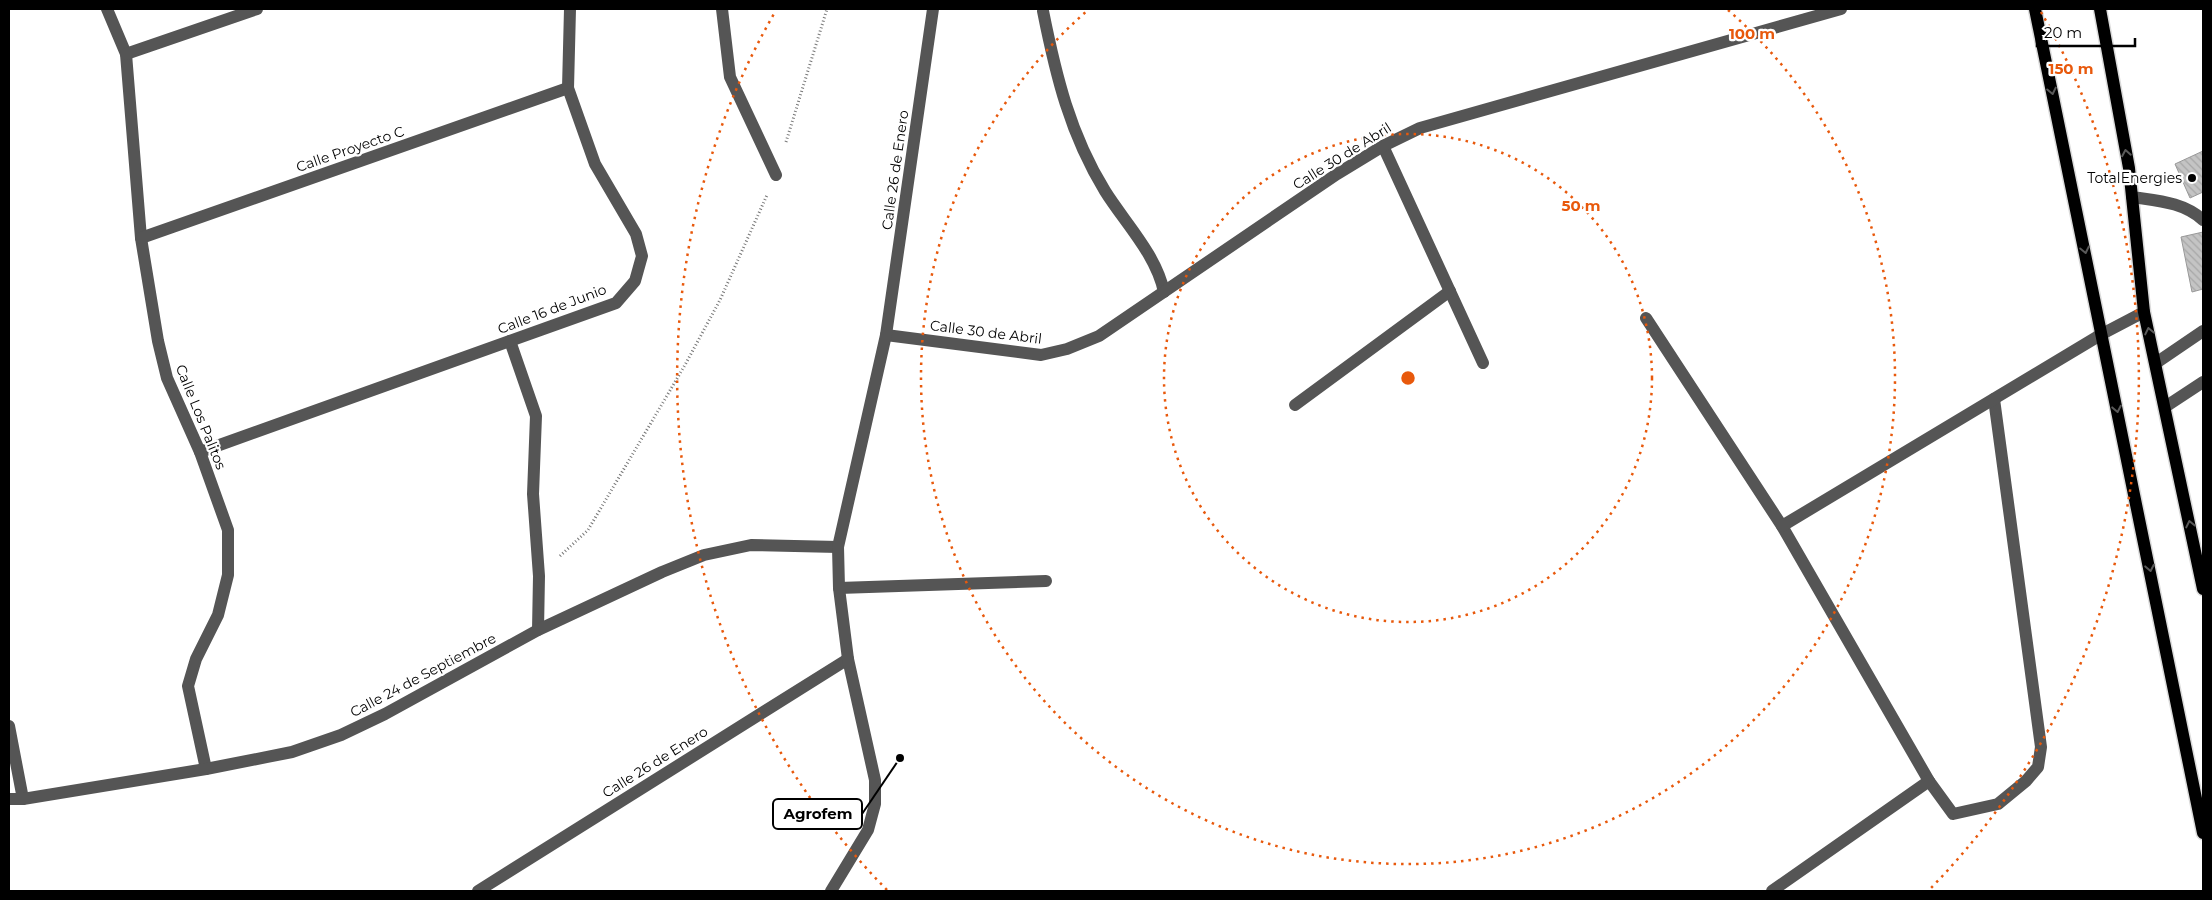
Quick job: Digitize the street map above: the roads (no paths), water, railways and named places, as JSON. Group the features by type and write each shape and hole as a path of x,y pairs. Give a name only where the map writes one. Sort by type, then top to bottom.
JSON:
{"main road":[{"path":"2036,9 2203,833"},
{"path":"2100,9 2129,168 2144,312 2203,589"}],"street":[{"name":"Calle Los Palitos","path":"107,9 126,54 141,238 158,342 166,378 200,452 228,530 228,575 218,616 196,659 188,686 206,769"},
{"path":"126,54 257,9"},
{"name":"Calle 16 de Junio","path":"200,452 616,303 635,281 642,256 636,234 595,164 568,88 570,9"},
{"path":"722,9 730,77 776,175"},
{"name":"Calle 26 de Enero","path":"831,891 868,830 875,804 875,780 848,659 839,588 838,547 886,335 933,9"},
{"name":"Calle 30 de Abril","path":"886,335 1041,355 1067,349 1099,336 1336,174 1383,146 1420,128 1841,9"},
{"path":"1043,11 1060,89 1070,122 1105,191 1152,259 1161,278 1164,292"},
{"name":"Calle Proyecto C","path":"141,238 568,88"},
{"path":"1383,146 1483,363"},
{"path":"2132,197 2172,203 2193,212 2203,220"},
{"path":"1295,405 1450,291"},
{"path":"1782,526 2102,334 2144,312"},
{"path":"1646,318 1782,526 1929,781 1953,814 1998,804 2026,781 2038,767 2041,747 1994,399"},
{"path":"2156,363 2203,331"},
{"path":"510,341 536,416 533,494 539,576 538,630"},
{"path":"2165,407 2203,382"},
{"name":"Calle 24 de Septiembre","path":"9,800 206,769 292,752 342,735 385,714 538,630 662,572 704,555 751,545 838,547"},
{"path":"839,588 1046,581"},
{"name":"Calle 26 de Enero","path":"478,891 848,659"},
{"path":"9,726 23,799"},
{"path":"1772,891 1929,781"}],"place":[{"name":"TotalEnergies","path":"2192,178"},
{"name":"Agrofem","path":"900,758"}]}
